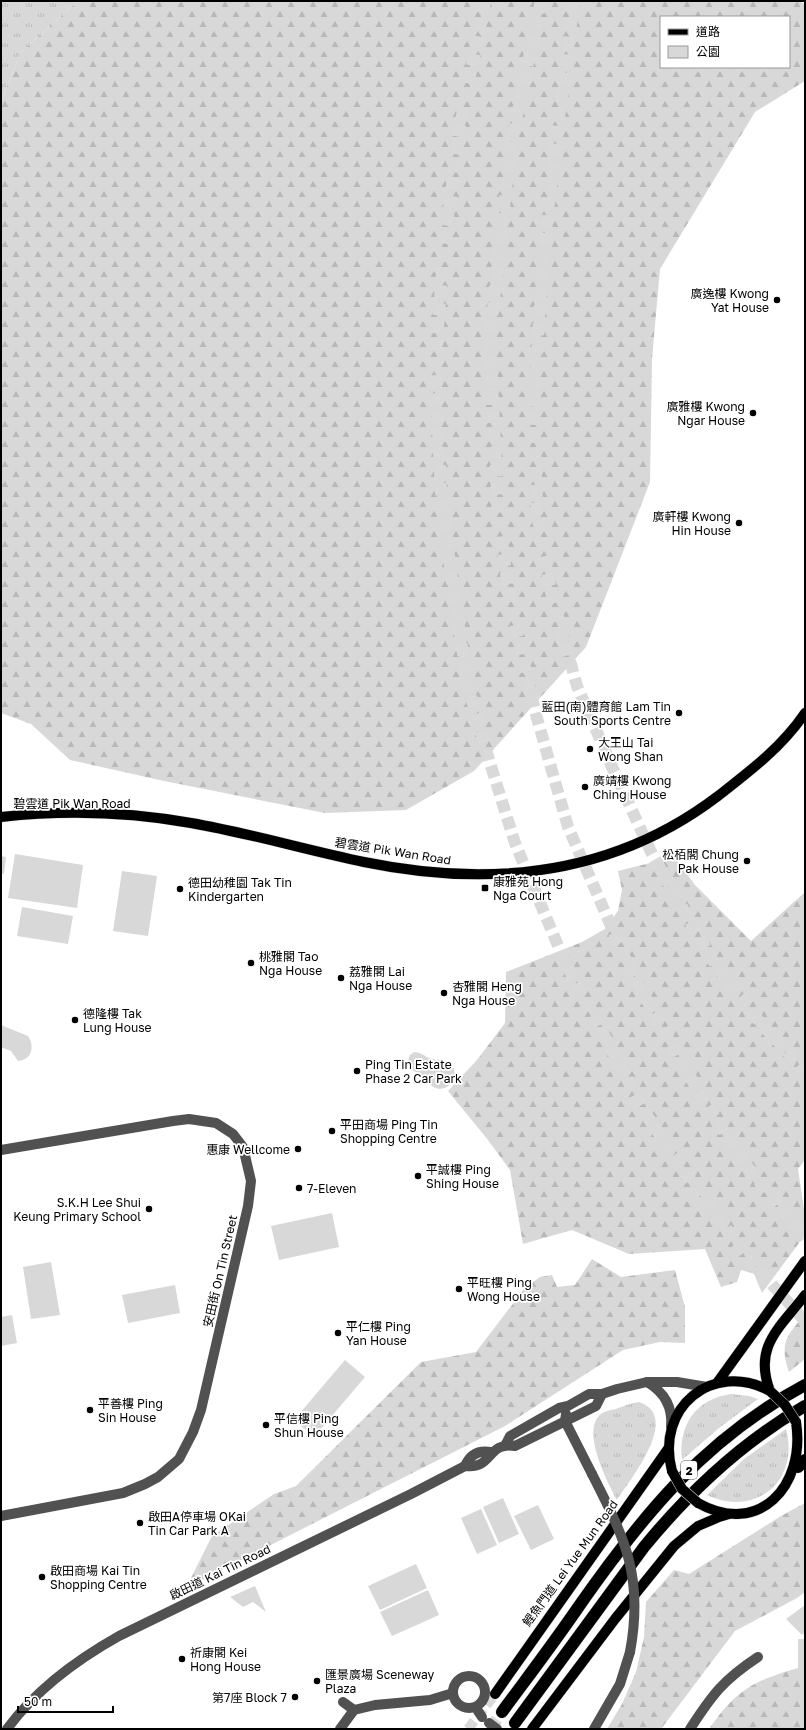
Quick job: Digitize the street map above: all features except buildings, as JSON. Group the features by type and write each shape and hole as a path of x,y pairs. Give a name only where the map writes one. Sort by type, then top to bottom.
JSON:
{"highway":[{"name":"2","path":"502,1712 572,1616 596,1580 631,1534 689,1470 739,1426 805,1385"},
{"name":"2","path":"515,1723 666,1520 713,1473 738,1451 764,1432 805,1406"}],"main road":[{"name":"碧雲道 Pik Wan Road","path":"1,817 72,814 147,817 190,823 244,834 367,863 421,871 481,875 537,872 577,864 606,855 643,842 671,827 705,806 750,772 784,740 805,713"},
{"path":"717,1383 805,1261"},
{"path":"770,1391 764,1370 764,1361 768,1344 805,1295"},
{"path":"532,1729 615,1619 674,1546 698,1526 729,1514 752,1512 772,1503 788,1487 802,1463 801,1444 796,1422 785,1405 770,1391 750,1382 728,1381 706,1387 681,1407 671,1427 668,1449 672,1471 682,1489 698,1503 713,1511 729,1514"},
{"name":"鯉魚門道 Lei Yue Mun Road","path":"495,1694 668,1449"}],"street":[{"name":"安田街 On Tin Street","path":"1,1150 92,1133 189,1119 216,1123 233,1134 243,1147 251,1181 248,1206 201,1410 193,1432 179,1459 158,1477 130,1491 1,1516"},
{"name":"啟田道 Kai Tin Road","path":"7,1729 20,1712 65,1672 89,1653 113,1639 465,1466 469,1457 482,1450 492,1452 506,1444 510,1436 559,1408 568,1406 589,1394 602,1394 647,1382 677,1382 706,1387"},
{"path":"647,1382 666,1400 671,1413 671,1427"},
{"name":"啟田道 Kai Tin Road","path":"506,1444 515,1446 596,1406 602,1394"},
{"path":"568,1406 565,1421 623,1537 632,1569 636,1602 633,1636 626,1668 613,1699 594,1729"},
{"path":"690,1729 717,1689 739,1670 758,1657"},
{"path":"469,1676 477,1678 483,1684 485,1693 482,1701 470,1708 459,1704 453,1693 455,1685 460,1678 469,1676"},
{"path":"340,1729 354,1710 375,1705 430,1700 453,1693"},
{"path":"342,1702 354,1710"},
{"path":"475,1706 482,1717 497,1729"}],"green space":[{"path":"1,1 78,1 21,52 1,101"},
{"path":"78,1 800,1 805,4 805,81 755,112 660,269 652,359 650,482 586,647 474,771 406,810 325,813 164,781 70,760 31,724 1,713 1,101 21,52"},
{"path":"672,853 695,885 751,941 805,892 805,1160 798,1169 805,1216 805,1235 762,1293 754,1274 741,1270 737,1282 721,1287 705,1249 629,1254 572,1230 523,1244 510,1170 488,1140 448,1091 477,1060 505,1023 506,972 582,942 605,929 618,911 622,890 618,871 654,862"},
{"path":"15,854 83,865 77,908 8,898"},
{"path":"1,856 6,857 4,874 1,873"},
{"path":"122,871 157,876 148,936 113,931"},
{"path":"22,907 73,916 68,944 17,936"},
{"path":"1,1025 28,1036 32,1048 31,1052 26,1058 18,1061 11,1051 1,1047"},
{"path":"414,1052 420,1053 429,1058 450,1063 454,1070 455,1076 452,1083 443,1089 436,1088 421,1075 411,1069 407,1063 410,1055"},
{"path":"332,1213 339,1247 279,1260 271,1226"},
{"path":"592,1259 621,1277 675,1270 685,1307 685,1343 660,1342 623,1350 505,1426 186,1588 212,1536 274,1494 296,1486 421,1362 476,1352 525,1288 540,1277 552,1275 557,1287 575,1285"},
{"path":"51,1262 60,1315 31,1319 23,1267"},
{"path":"175,1285 180,1313 128,1323 122,1295"},
{"path":"805,1314 805,1359 789,1372 785,1353 786,1340"},
{"path":"12,1315 17,1343 1,1346 1,1317"},
{"path":"345,1360 365,1377 314,1437 294,1420"},
{"path":"731,1394 749,1396 758,1399 719,1428 682,1460 683,1436 692,1416 699,1408 708,1402"},
{"path":"639,1402 651,1409 656,1420 654,1434 649,1449 641,1464 617,1500 602,1470 594,1444 593,1432 595,1422 604,1412"},
{"path":"786,1429 789,1448 786,1464 780,1479 770,1490 757,1498 742,1502 725,1501 707,1495 744,1459"},
{"path":"503,1498 519,1534 499,1543 483,1507"},
{"path":"805,1503 805,1592 797,1598 735,1631 661,1729 607,1729 622,1704 636,1672 644,1637 646,1602 674,1570 689,1574 781,1516"},
{"path":"538,1505 554,1539 531,1550 514,1516"},
{"path":"481,1509 497,1545 477,1554 461,1518"},
{"path":"416,1564 427,1588 380,1610 368,1586"},
{"path":"255,1586 266,1612 253,1602 243,1607 230,1597"},
{"path":"428,1590 439,1615 392,1636 380,1612"},
{"path":"805,1605 805,1632 802,1635 786,1619"},
{"path":"798,1639 805,1639 805,1668 798,1668"},
{"path":"798,1668 805,1668 805,1729 709,1729 728,1705 747,1689 769,1678"}],"tunnel":[{"path":"485,1 460,126 444,246 435,367 441,492 453,588 468,686 515,843 564,960 646,1114 697,1190 750,1260 805,1321"},
{"path":"541,1 511,143 490,337 498,513 510,603 535,711 568,827 631,972 701,1096 746,1165 805,1238"},
{"path":"574,1 542,265 534,413 537,513 550,588 577,686 652,854 711,958 761,1024 805,1069"},
{"path":"468,1729 495,1694"},
{"path":"490,1729 502,1712"}],"place":[{"name":"廣逸樓 Kwong Yat House","path":"777,300"},
{"name":"廣雅樓 Kwong Ngar House","path":"753,413"},
{"name":"廣軒樓 Kwong Hin House","path":"739,523"},
{"name":"藍田(南)體育館 Lam Tin South Sports Centre","path":"679,713"},
{"name":"大王山 Tai Wong Shan","path":"590,749"},
{"name":"廣靖樓 Kwong Ching House","path":"585,787"},
{"name":"松栢閣 Chung Pak House","path":"747,861"},
{"name":"康雅苑 Hong Nga Court","path":"485,888"},
{"name":"德田幼稚園 Tak Tin Kindergarten","path":"180,889"},
{"name":"桃雅閣 Tao Nga House","path":"251,963"},
{"name":"荔雅閣 Lai Nga House","path":"341,978"},
{"name":"杏雅閣 Heng Nga House","path":"444,993"},
{"name":"德隆樓 Tak Lung House","path":"75,1020"},
{"name":"Ping Tin Estate Phase 2 Car Park","path":"357,1071"},
{"name":"平田商場 Ping Tin Shopping Centre","path":"332,1131"},
{"name":"惠康 Wellcome","path":"298,1149"},
{"name":"平誠樓 Ping Shing House","path":"418,1176"},
{"name":"7-Eleven","path":"299,1188"},
{"name":"S.K.H Lee Shui Keung Primary School","path":"149,1209"},
{"name":"平旺樓 Ping Wong House","path":"459,1289"},
{"name":"平仁樓 Ping Yan House","path":"338,1333"},
{"name":"平善樓 Ping Sin House","path":"90,1410"},
{"name":"平信樓 Ping Shun House","path":"266,1425"},
{"name":"啟田A停車場 OKai Tin Car Park A","path":"140,1523"},
{"name":"啟田商場 Kai Tin Shopping Centre","path":"42,1577"},
{"name":"祈康閣 Kei Hong House","path":"182,1659"},
{"name":"匯景廣場 Sceneway Plaza","path":"317,1681"},
{"name":"第7座 Block 7","path":"295,1697"}]}
